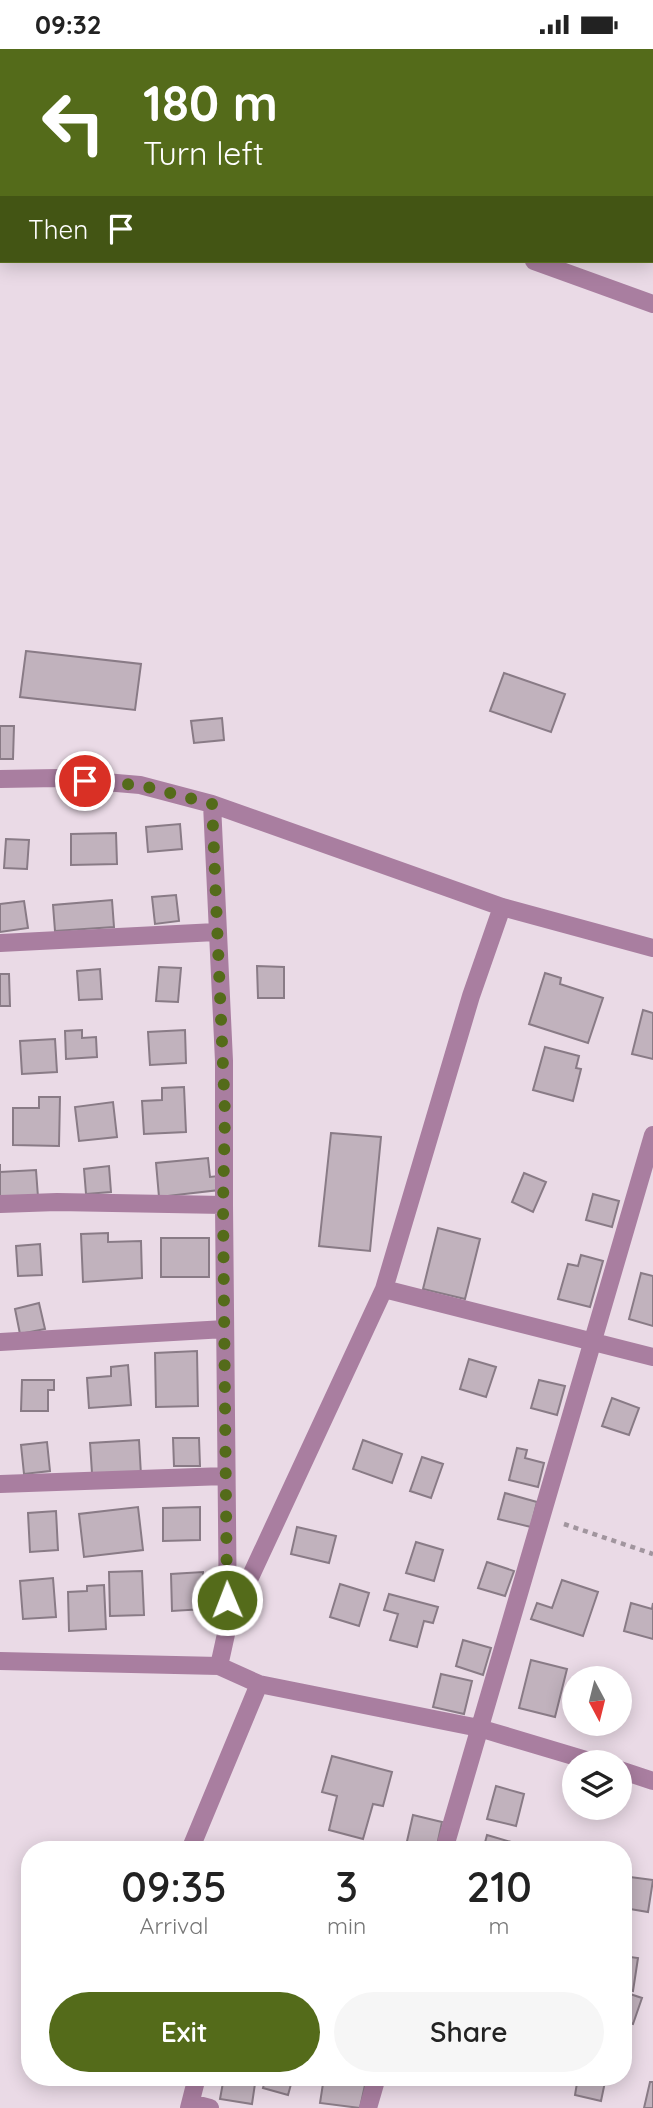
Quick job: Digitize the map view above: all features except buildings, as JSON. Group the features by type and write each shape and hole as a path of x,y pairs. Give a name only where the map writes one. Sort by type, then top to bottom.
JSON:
{"street":[{"path":"540,263 653,303"},
{"path":"0,779 58,778 140,785 212,804 502,907 653,948"},
{"path":"212,804 224,1061 228,1625"},
{"path":"219,1666 228,1625 383,1289 471,996 502,907"},
{"path":"0,943 216,932"},
{"path":"447,1841 540,1516 651,1146"},
{"path":"0,1204 57,1202 223,1205"},
{"path":"383,1289 653,1357"},
{"path":"0,1342 225,1329"},
{"path":"0,1484 225,1476"},
{"path":"0,1661 219,1666 259,1684 480,1728 562,1753"},
{"path":"194,1841 259,1684"},
{"path":"632,1774 653,1781"},
{"path":"195,2086 190,2105 210,2108"},
{"path":"368,2108 374,2086"}],"path":[{"path":"540,1516 653,1554"}],"route":[{"path":"85,781 140,785 212,804 225,1114 223,1205 227,1600"}]}
